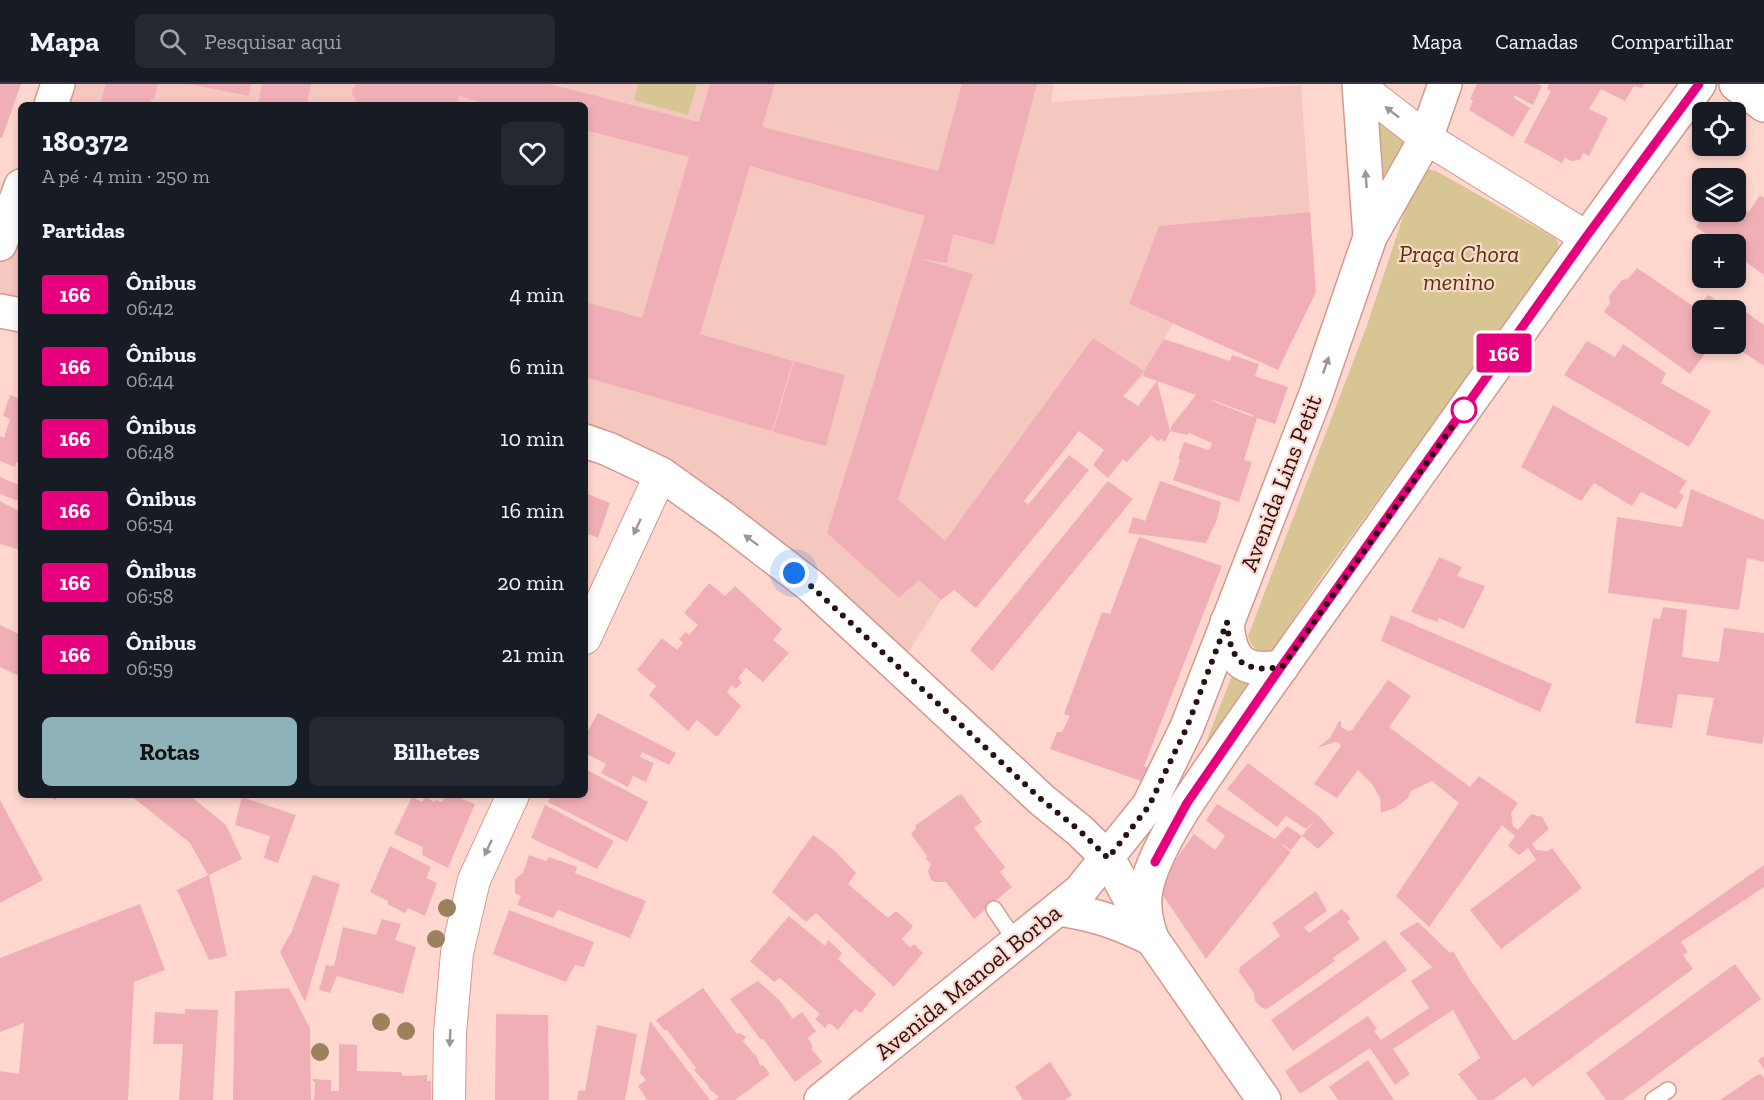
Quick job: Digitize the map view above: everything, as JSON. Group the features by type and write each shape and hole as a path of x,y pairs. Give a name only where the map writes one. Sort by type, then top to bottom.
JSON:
{"main road":[{"path":"52,102 58,84"},
{"path":"1370,237 1426,138 1445,84"},
{"path":"1152,939 1145,920 1144,905 1147,883 1155,862 1187,803 1586,237 1699,84"},
{"path":"1736,84 1764,105"},
{"name":"Avenida Lins Petit","path":"1108,858 1149,806 1187,727 1316,394 1370,237 1359,85"},
{"path":"0,244 18,194"},
{"path":"0,310 18,314"},
{"path":"588,442 661,474 811,586 1012,773 1108,858 1152,939 1264,1100"},
{"path":"1227,622 1230,647 1244,664 1256,669 1282,667"},
{"name":"Avenida Manoel Borba","path":"821,1100 1059,909 1080,891 1108,858"},
{"path":"1059,909 1090,914 1119,923 1152,939"}],"street":[{"path":"1359,85 1426,138 1586,237"},
{"path":"588,632 661,474"},
{"path":"448,1100 450,1033 457,953 474,880 512,798"}],"lane":[{"path":"994,909 1017,943"},
{"path":"1653,1100 1668,1090"}],"shaded area":[{"path":"58,84 1054,84 1051,102 1301,85 1310,212 1159,226 1129,304 1173,324 1143,376 1123,397 1079,431 954,590 941,600 899,668 811,586 588,443 588,102 52,102"},
{"path":"18,194 18,314 0,311 0,244"}],"green space":[{"path":"638,84 697,84 688,115 634,100"},
{"path":"1376,109 1416,134 1381,185"},
{"name":"Praça Chora menino","path":"1426,169 1436,171 1555,238 1559,250 1325,572 1272,650 1264,652 1257,650 1248,636 1366,328 1414,184"},
{"path":"1234,670 1257,683 1190,776 1203,750"}],"building":[{"path":"0,84 21,84 2,138 0,137"},
{"path":"106,84 158,84 154,99 151,99 150,102 101,102"},
{"path":"189,84 251,84 249,96"},
{"path":"262,84 311,84 308,102 259,102"},
{"path":"356,84 549,84 699,122 710,84 775,84 762,127 938,171 962,84 1037,84 994,245 953,234 947,263 917,258 973,274 898,499 945,541 1093,338 1144,371 1123,396 1138,406 1157,381 1170,431 1165,442 1161,439 1158,441 1151,435 1127,462 1123,459 1108,478 1093,465 1104,450 1079,431 1024,501 1028,505 1069,455 1089,470 976,608 954,590 941,600 919,580 899,598 827,533 925,216 750,166 700,334 793,361 772,431 588,378 588,303 642,318 689,157 588,131 588,102 480,102 459,96 458,102 358,102 352,95 352,90"},
{"path":"1477,84 1537,84 1542,86 1533,105 1514,95 1514,98 1530,108 1513,137 1469,110 1473,101 1470,99"},
{"path":"1549,84 1644,84 1642,88 1634,86 1625,101 1601,89 1589,109 1608,118 1589,156 1583,153 1580,160 1571,161 1565,157 1562,163 1524,142 1551,91 1547,89"},
{"path":"1760,195 1764,198 1764,275 1746,262 1746,234 1706,234 1696,227 1699,222 1746,222 1746,210 1749,212"},
{"path":"1310,212 1316,292 1278,370 1129,304 1159,226"},
{"path":"1637,268 1692,305 1692,354 1705,354 1690,374 1604,312 1610,303 1609,296 1622,280 1628,279"},
{"path":"1708,295 1716,300 1703,300"},
{"path":"1746,312 1764,325 1764,366 1746,354"},
{"path":"1164,339 1230,361 1232,355 1259,364 1255,376 1288,387 1275,424 1257,418 1244,460 1252,462 1239,502 1173,480 1184,442 1208,450 1211,447 1212,443 1189,433 1187,435 1170,431 1172,425 1196,395 1143,376","holes":["1212,400 1253,415 1253,417 1212,401"]},
{"path":"1587,341 1615,357 1623,344 1666,373 1661,383 1711,411 1689,447 1564,375"},
{"path":"794,361 845,375 826,446 773,432"},
{"path":"10,395 18,398 18,463 16,462 15,467 0,461 0,436 4,438 10,419 3,416"},
{"path":"1553,405 1687,481 1679,492 1684,496 1676,509 1641,492 1632,506 1594,483 1581,501 1521,467"},
{"path":"0,477 18,485 18,501 0,494"},
{"path":"1108,481 1133,499 992,671 970,650"},
{"path":"1160,481 1221,502 1216,522 1206,543 1128,533 1133,517 1145,521"},
{"path":"1691,489 1764,520 1764,562 1747,558 1739,610 1608,593 1617,517 1682,527"},
{"path":"588,494 610,503 598,538 589,534 588,537"},
{"path":"0,501 18,510 18,549 0,544"},
{"path":"1139,537 1222,566 1144,766 1149,768 1144,782 1050,749 1057,732 1062,732 1070,716 1064,714 1102,612 1110,614"},
{"path":"1439,557 1462,567 1457,576 1485,586 1464,629 1439,618 1437,622 1411,612"},
{"path":"709,583 725,596 735,586 782,629 773,640 789,653 763,682 746,668 738,678 742,682 736,689 732,685 727,692 741,706 717,737 697,720 688,731 649,695 656,686 637,670 662,638 677,650 683,643 679,639 686,632 689,635 698,625 684,613"},
{"path":"1663,607 1687,610 1682,657 1719,662 1724,628 1764,633 1764,735 1762,744 1706,735 1714,698 1678,694 1672,728 1635,723 1653,618 1660,619"},
{"path":"1391,615 1552,684 1540,712 1381,641"},
{"path":"0,625 18,634 18,676 0,667"},
{"path":"1388,680 1411,696 1389,727 1470,787 1479,776 1518,803 1511,813 1513,826 1518,830 1531,814 1542,817 1549,829 1532,844 1536,850 1548,851 1552,848 1582,888 1501,949 1470,910 1536,860 1528,848 1519,855 1508,846 1515,836 1502,825 1429,927 1396,896 1459,803 1432,781 1411,791 1408,798 1395,808 1381,812 1380,798 1372,784 1358,770 1337,798 1314,784 1341,746 1335,742 1317,748 1330,738 1339,721 1341,721 1341,727 1348,731 1352,730"},
{"path":"598,713 676,753 669,765 642,752 640,757 654,763 646,782 633,776 628,787 601,773 606,764 588,755 588,731"},
{"path":"1248,763 1319,816 1334,833 1318,849 1302,836 1315,820 1306,829 1286,816 1277,827 1227,789"},
{"path":"588,771 648,802 627,842 548,802 550,798 588,798"},
{"path":"961,794 982,822 974,828 1005,867 1000,872 1012,887 974,919 946,882 931,880 928,871 931,864 911,834 915,826"},
{"path":"134,798 193,798 226,825 242,859 209,875 227,956 209,960 177,890 208,875 190,843"},
{"path":"242,798 296,815 278,863 264,858 270,836 235,825"},
{"path":"412,798 422,802 428,798 434,802 436,800 442,802 444,798 460,798 475,804 448,868 422,855 423,847 394,834"},
{"path":"0,800 43,880 0,903"},
{"path":"1217,804 1275,839 1287,826 1302,836 1291,850 1279,842 1291,852 1206,959 1162,894 1161,880 1194,834 1215,850 1225,836 1206,820"},
{"path":"545,805 614,841 597,869 531,838"},
{"path":"813,835 835,851 856,873 848,884 888,918 896,911 913,926 902,939 910,948 914,944 923,953 894,987 816,913 806,922 772,892"},
{"path":"390,846 431,867 426,878 437,883 425,916 408,908 405,913 370,892"},
{"path":"529,855 546,861 549,857 577,867 575,873 646,901 630,938 558,910 553,918 517,905 521,896 515,893 515,879 523,873"},
{"path":"1764,865 1764,887 1681,942 1688,952 1683,955 1693,969 1532,1087 1525,1077 1493,1100 1478,1100 1458,1074 1480,1058 1453,1010 1393,1049 1410,1074 1395,1085 1370,1048 1300,1094 1285,1071 1368,1016 1377,1029 1374,1031 1381,1040 1429,1008 1411,981 1432,967 1399,933 1418,922 1450,953 1453,951 1470,980 1514,1041"},
{"path":"313,875 340,884 305,1002 280,952 292,931"},
{"path":"1316,891 1327,911 1304,927 1309,933 1342,909 1351,919 1347,921 1360,939 1333,958 1335,961 1267,1009 1262,1008 1255,1001 1254,993 1239,972 1240,967 1280,936 1272,923"},
{"path":"140,904 165,970 134,982 128,1100 0,1100 0,1071 19,1074 24,1023 0,1032 0,958"},
{"path":"509,910 594,942 584,967 575,965 566,982 493,954"},
{"path":"789,916 825,946 828,940 842,953 838,959 876,994 861,1013 855,1009 838,1030 829,1023 825,1028 815,1019 820,1014 780,978 774,982 750,961"},
{"path":"382,919 401,924 395,940 416,947 403,994 337,976 330,993 319,990 326,965 334,966 343,927 376,935"},
{"path":"1385,940 1407,970 1293,1051 1271,1020"},
{"path":"1735,964 1761,999 1623,1100 1606,1100 1586,1073"},
{"path":"758,981 781,1002 793,1019 802,1012 816,1031 808,1038 813,1047 811,1048 822,1062 795,1082 730,999"},
{"path":"289,988 310,1028 311,1100 233,1100 235,991"},
{"path":"703,988 737,1034 740,1033 746,1037 743,1041 755,1055 755,1053 760,1066 763,1065 770,1074 735,1100 714,1100 719,1097 708,1088 667,1030 664,1030 656,1020"},
{"path":"185,1009 218,1010 213,1100 179,1100 183,1044 153,1044 155,1012 185,1014"},
{"path":"496,1014 548,1015 549,1100 495,1100"},
{"path":"650,1021 710,1100 647,1100 638,1086 646,1080 640,1073"},
{"path":"597,1025 637,1034 625,1100 577,1100 579,1090 585,1091"},
{"path":"339,1044 357,1045 357,1071 401,1072 403,1076 427,1075 427,1081 431,1081 431,1100 314,1100 315,1082 313,1079 331,1080 331,1091 339,1091"},
{"path":"1764,1056 1764,1069 1758,1060"},
{"path":"1368,1060 1394,1100 1338,1100 1329,1087"},
{"path":"1050,1062 1072,1095 1065,1100 1023,1100 1015,1087"},
{"path":"1761,1074 1764,1078 1764,1100 1720,1100 1757,1075"}],"bus line":[{"name":"166","path":"1155,862 1187,803 1276,674 1586,237 1699,84"}],"route":[{"path":"794,573 1108,858 1149,806 1187,727 1227,622 1230,647 1244,664 1256,669 1282,667 1464,410"}]}
